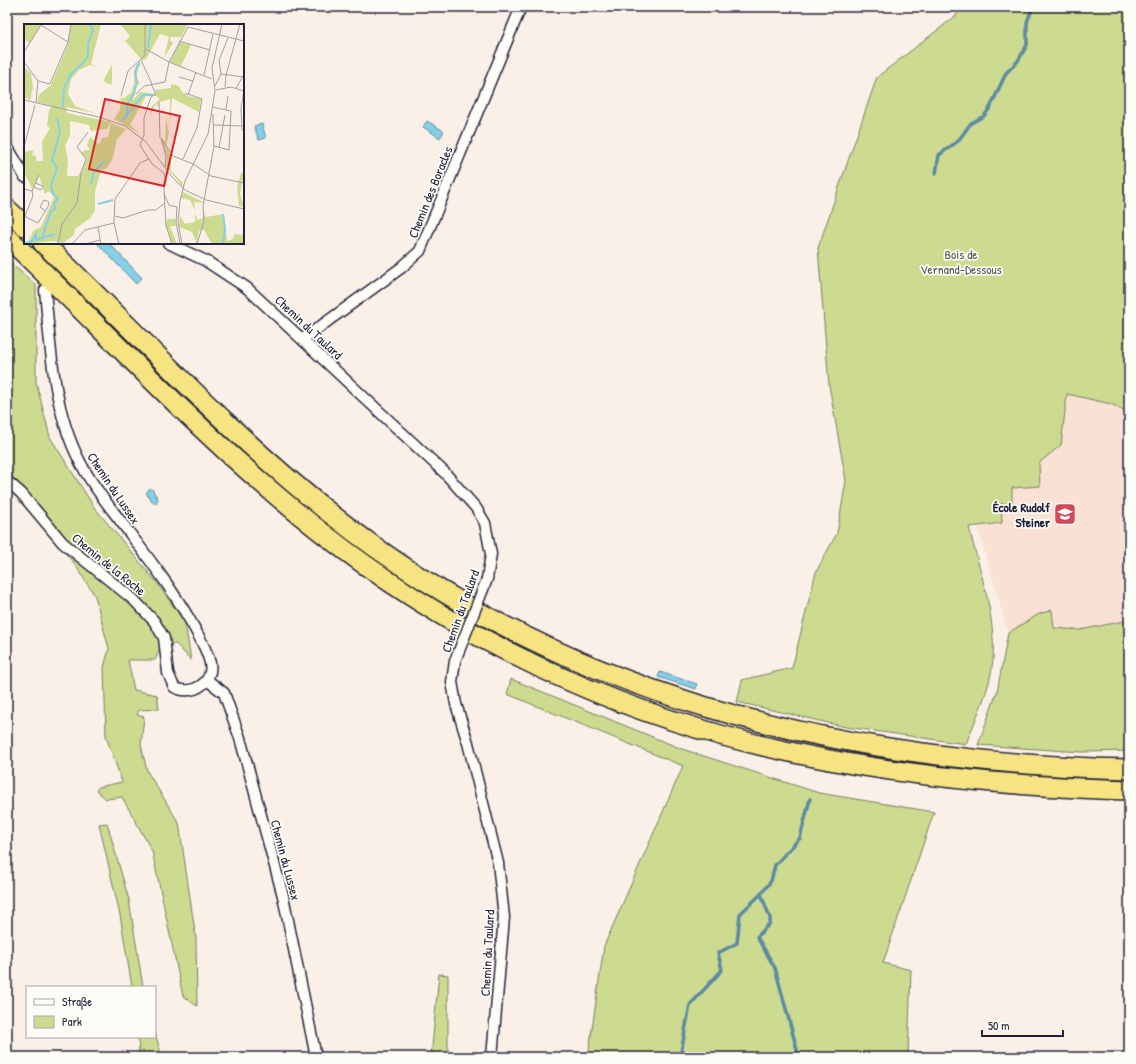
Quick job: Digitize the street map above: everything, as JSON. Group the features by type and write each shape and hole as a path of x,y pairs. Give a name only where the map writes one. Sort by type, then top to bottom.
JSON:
{"highway":[{"path":"7,209 24,225"},
{"path":"7,237 227,452 297,513 370,569 446,618 526,661 616,700 721,735 847,764 974,781 1045,787 1129,790"},
{"path":"44,244 176,375 264,458 321,507 381,552 475,611 564,655 619,678 727,714 844,741 983,760 1129,769"}],"street":[{"name":"Chemin des Boracles","path":"303,339 401,268 420,250 521,7"},
{"path":"7,146 24,175"},
{"name":"Chemin du Taulard","path":"170,244 206,261 247,288 445,473 476,508 485,522 491,554 487,579 455,661 452,682 456,704 468,743 498,863 504,916 492,1057"},
{"name":"Chemin du Lussex","path":"45,290 57,398 64,424 75,453 96,489 151,561 187,615 210,661 210,673 207,680 224,693 240,738 283,896 316,1057"},
{"name":"Chemin de la Roche","path":"7,481 21,493 63,544 134,600 154,621 164,638 169,679 174,687 184,691 196,689 207,680"}],"shaded area":[{"name":"École Rudolf Steiner","path":"1067,393 1111,404 1129,414 1129,620 1080,630 1054,628 1052,610 1039,614 1008,633 977,525 1002,523 1001,504 1012,488 1061,445"}],"green space":[{"name":"Bois de Vernand-Dessous","path":"957,7 1129,7 1129,414 1111,404 1067,394 1061,445 1039,463 1040,486 1012,488 1012,504 1001,504 1002,523 969,527 986,592 992,625 993,659 989,681 966,744 846,727 737,702 742,680 792,668 816,572 837,533 846,481 829,385 818,248 877,77 957,15"},
{"path":"7,260 36,285 36,382 50,437 94,507 158,584 185,623 191,660 176,644 162,644 155,660 128,660 134,690 157,695 159,709 139,710 137,715 144,717 141,745 147,771 179,823 196,939 197,1006 183,996 152,851 122,797 106,799 96,790 99,787 122,782 106,736 104,667 109,649 95,596 74,563 19,500 7,480"},
{"path":"1052,610 1054,628 1080,630 1129,620 1129,751 1082,752 978,745 997,692 1008,633 1039,614"},
{"path":"511,679 682,749 819,793 934,812 883,963 911,970 908,1057 588,1057 604,946 683,766 507,694"},
{"path":"107,823 129,900 143,986 132,986 120,915 99,824"},
{"path":"439,974 448,975 448,1057 431,1057"},
{"path":"156,1036 162,1057 139,1057 138,1038 156,1038"}],"water":[{"path":"427,121 444,131 440,138 423,127"},
{"path":"262,124 266,138 259,140 254,126"},
{"path":"98,244 110,244 142,278 136,284"},
{"path":"149,489 152,489 158,499 156,503 153,503 146,493"},
{"path":"660,672 697,684 696,689 658,677"}],"waterway":[{"path":"936,173 939,155 958,141 971,123 984,116 990,108 1006,73 1018,61 1027,45 1027,22 1033,7"},
{"path":"680,1057 690,1005 722,970 718,953 737,943 740,914 761,894 771,881 775,865 800,838 810,799"},
{"path":"761,894 770,918 770,923 757,937 775,968 799,1057"}],"place":[{"name":"École Rudolf Steiner","path":"1065,514"}]}
